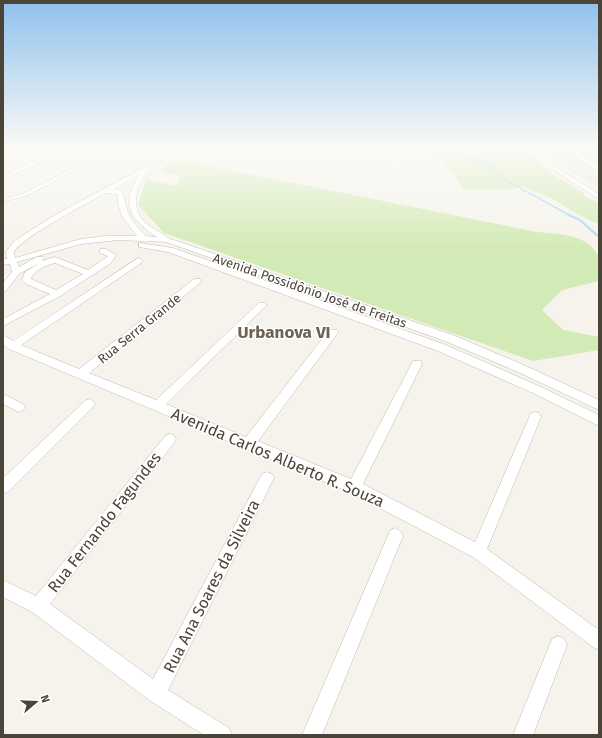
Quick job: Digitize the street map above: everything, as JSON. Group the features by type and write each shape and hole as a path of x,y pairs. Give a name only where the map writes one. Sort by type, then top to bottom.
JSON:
{"street":[{"path":"4,200 24,195 48,182"},
{"path":"3,249 20,236 56,213 111,182"},
{"path":"3,289 16,272 16,266 8,259 12,248 29,235 119,182"},
{"path":"137,182 132,191 131,198 138,219 167,240"},
{"path":"576,182 599,197"},
{"path":"584,182 599,192"},
{"path":"103,191 116,191 120,193 126,218 143,238 156,247"},
{"path":"124,237 134,229"},
{"name":"Avenida Possidônio José de Freitas","path":"8,259 70,244 124,237 167,240 449,338 522,368 599,405"},
{"name":"Avenida Possidônio José de Freitas","path":"16,272 45,257 84,247 118,244 156,247 170,250 442,348 543,393 599,421"},
{"path":"3,323 57,294 112,257 110,253 103,251"},
{"path":"57,294 26,280 28,274 55,260 89,273"},
{"path":"8,342 138,261"},
{"name":"Rua Serra Grande","path":"80,374 197,281"},
{"path":"158,405 262,305"},
{"path":"249,443 333,332"},
{"name":"Avenida Carlos Alberto R. Souza","path":"8,342 80,374 354,487 478,552 599,641"},
{"path":"354,487 417,364"},
{"path":"3,399 19,406"},
{"path":"3,487 90,404"},
{"path":"478,552 535,417"},
{"name":"Rua Fernando Fagundes","path":"38,606 170,438"},
{"name":"Rua Ana Soares da Silveira","path":"156,693 267,478"},
{"path":"312,735 395,536"},
{"path":"3,588 38,606 156,693 221,735"},
{"path":"523,735 558,645"}],"shaded area":[{"path":"590,182 599,182 599,188"}],"green space":[{"path":"145,182 161,182 177,186 178,182 291,182 537,232 572,236 580,239 587,243 598,256 600,265 599,281 562,290 542,310 563,330 599,337 599,350 533,361 164,233 138,205"},
{"path":"459,182 567,182 586,194 582,195 599,203 599,224 581,216 551,198 522,186 514,189 465,190"}],"waterway":[{"path":"510,182 568,215"},
{"path":"568,215 580,220 599,237"}],"district":[{"name":"Urbanova VI","path":"284,332"}]}
